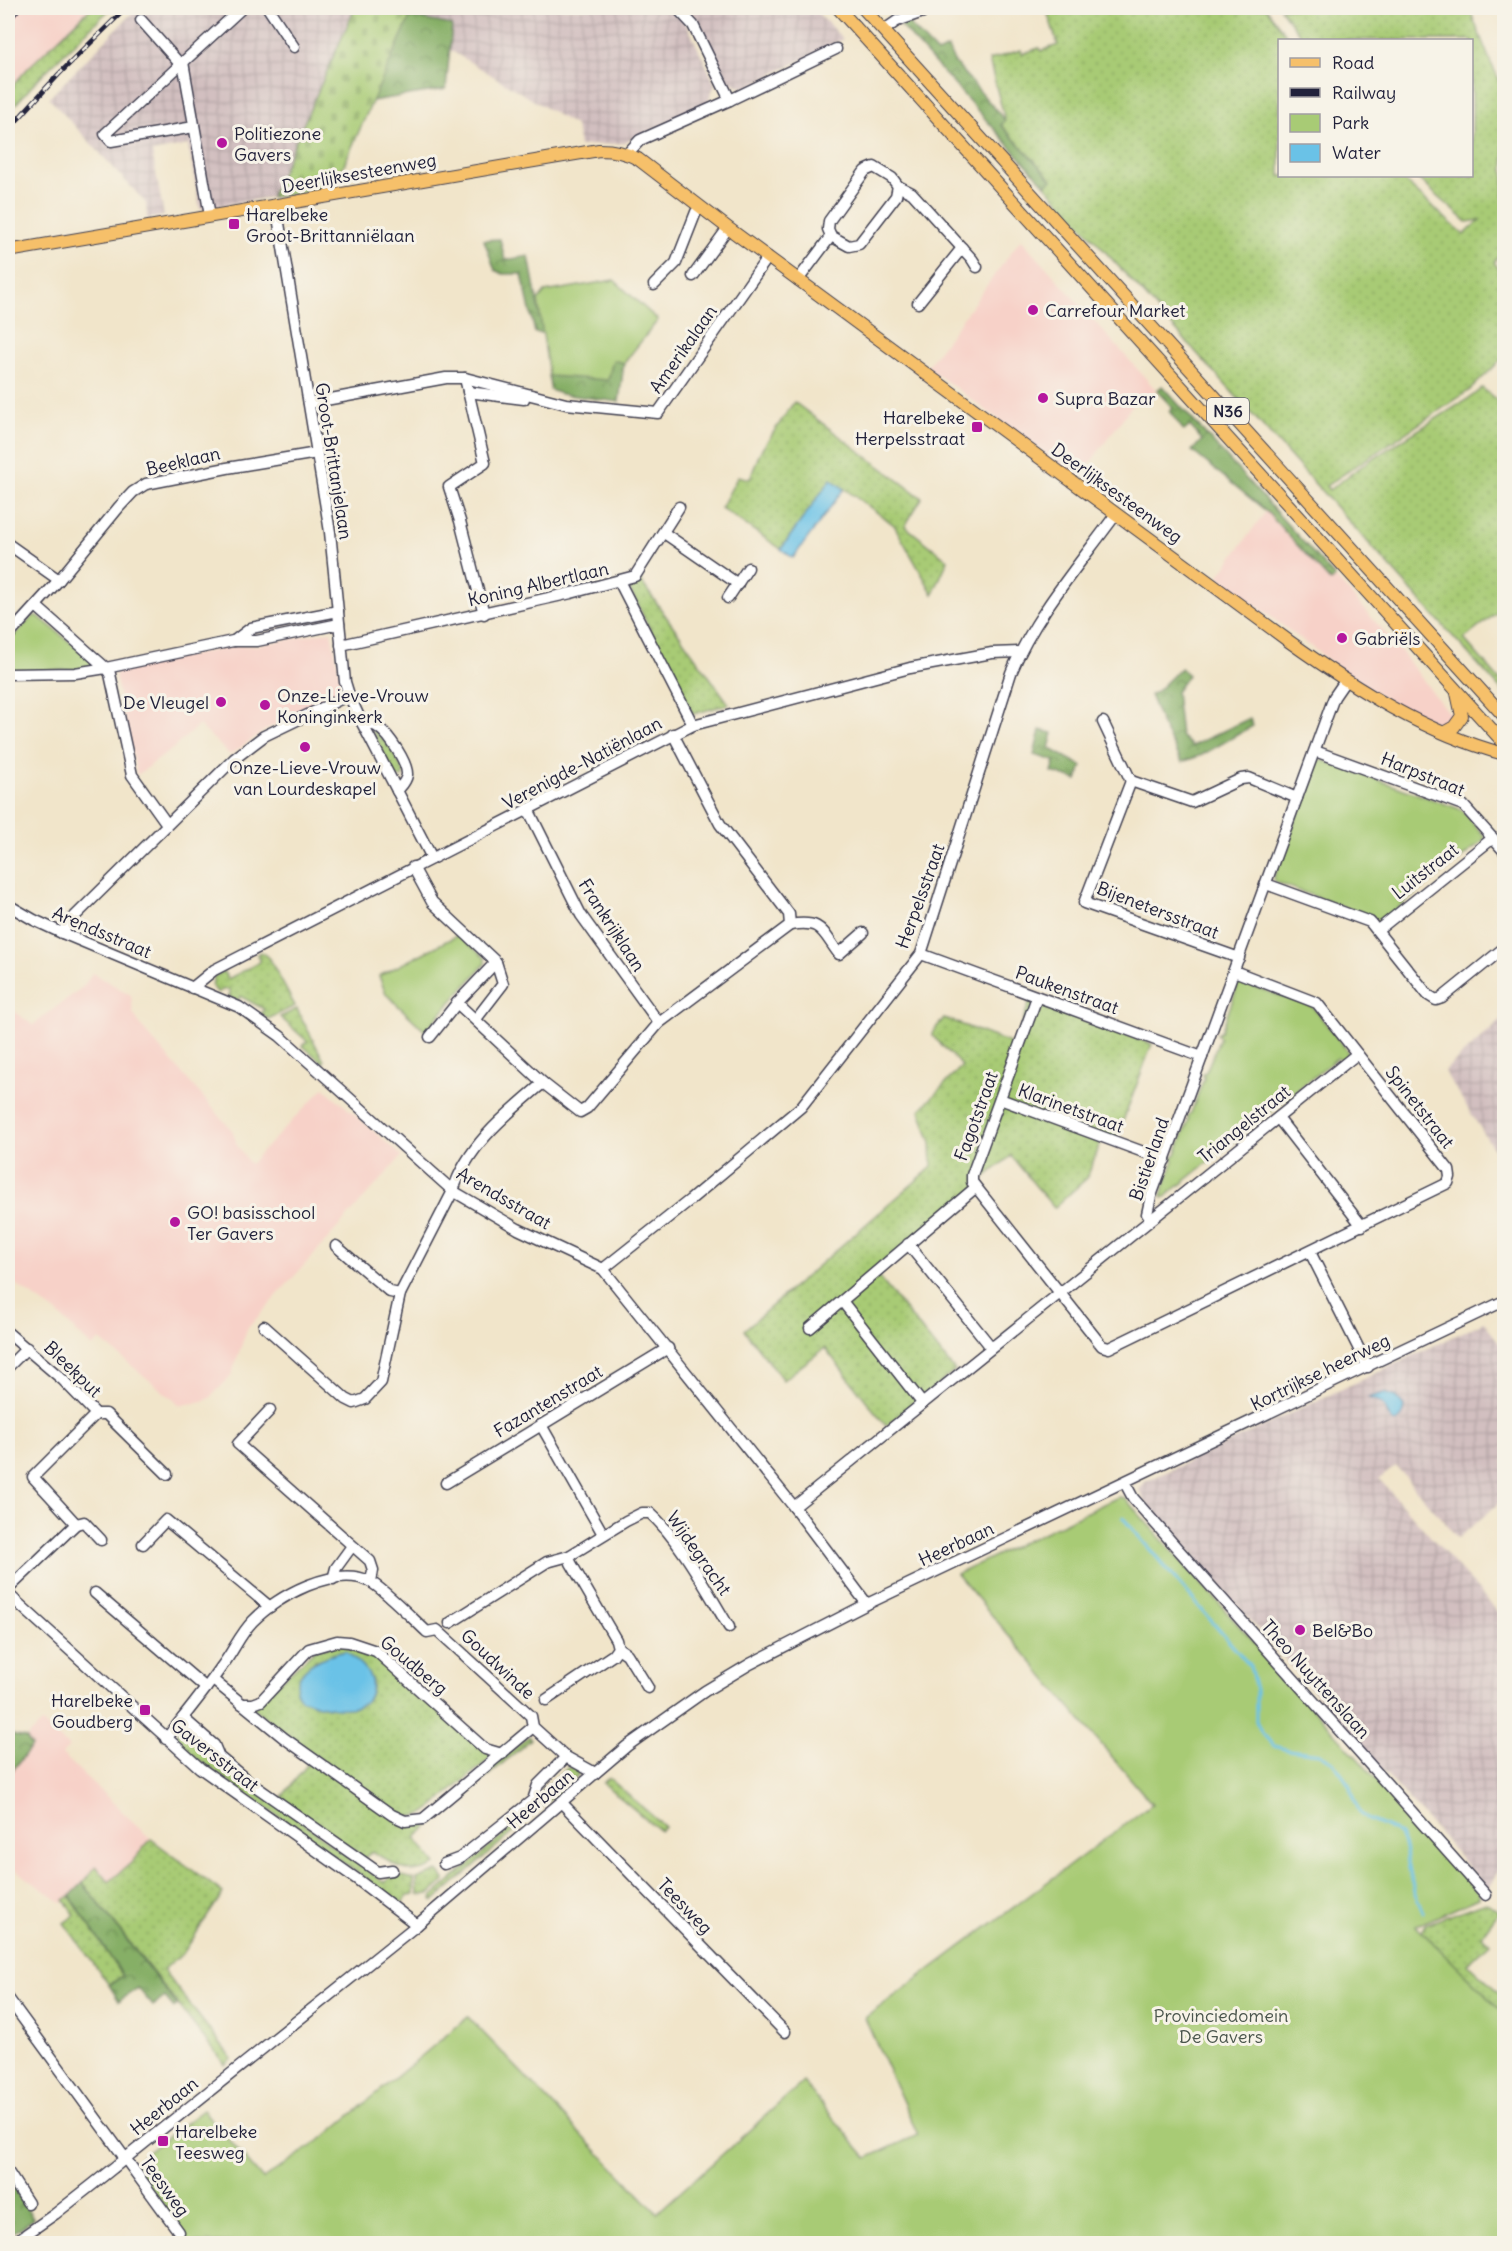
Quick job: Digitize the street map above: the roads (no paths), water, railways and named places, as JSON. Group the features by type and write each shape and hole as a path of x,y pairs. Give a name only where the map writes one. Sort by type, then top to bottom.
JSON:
{"main road":[{"name":"N36","path":"838,8 1504,743"},
{"name":"N36","path":"863,8 1504,716"},
{"name":"Deerlijksesteenweg","path":"8,250 599,150 628,153 1345,681 1401,713 1504,754"},
{"path":"1445,732 1454,727 1462,716 1456,689"}],"street":[{"path":"8,15 14,8"},
{"path":"194,127 111,141 105,134 242,8"},
{"path":"268,8 294,47"},
{"path":"677,8 693,25 730,100"},
{"path":"884,30 897,21 934,8"},
{"path":"141,20 182,63 210,216"},
{"path":"628,153 640,140 836,49"},
{"path":"898,186 896,196 859,244 847,245 831,236 828,229 829,221 868,169 878,169 894,180 898,186 912,193 977,267"},
{"name":"Groot-Brittanjelaan","path":"276,205 330,531 341,645 349,695 432,858"},
{"path":"654,285 676,263 700,207"},
{"path":"693,276 728,228"},
{"path":"798,280 831,236"},
{"path":"918,303 962,248"},
{"name":"Amerikalaan","path":"468,392 658,413 768,257"},
{"name":"Amerikalaan","path":"309,403 446,378 465,378 566,404"},
{"path":"465,378 485,463 449,487 484,614"},
{"name":"Beeklaan","path":"8,636 119,507 133,492 146,484 318,453"},
{"path":"620,581 635,576 679,507"},
{"name":"Herpelsstraat","path":"603,1269 801,1107 921,954 1011,673 1020,652 1035,625 1116,514"},
{"path":"664,533 738,584"},
{"path":"8,544 58,580"},
{"path":"728,598 748,568"},
{"name":"Koning Albertlaan","path":"341,645 620,581 693,725"},
{"path":"36,606 110,674 132,775 167,824"},
{"path":"233,641 251,627 338,611"},
{"path":"8,674 75,673 233,641 257,641 339,624"},
{"name":"Verenigde-Natiënlaan","path":"192,987 214,970 693,725 910,668 992,653 1020,652"},
{"name":"Bistierland","path":"794,1507 1151,1219 1147,1214 1151,1196 1334,697 1345,681"},
{"path":"63,933 69,922 234,759 264,736 349,695"},
{"path":"361,721 378,727 401,757 407,774 406,781 397,791"},
{"path":"1103,722 1131,781 1192,802 1199,801 1240,779 1249,778 1297,798"},
{"path":"674,734 720,824 789,914 790,925"},
{"name":"Harpstraat","path":"1315,751 1463,805 1504,851"},
{"name":"Bijenetersstraat","path":"1131,781 1084,903 1239,958"},
{"name":"Frankrijklaan","path":"528,809 581,915 659,1023"},
{"name":"Luitstraat","path":"1378,930 1493,838"},
{"path":"413,867 432,902 496,962 503,984 476,1019"},
{"path":"1266,884 1370,922 1428,994 1436,1000 1442,998 1504,948"},
{"name":"Arendsstraat","path":"8,905 63,933 239,1007 264,1023 453,1191 518,1229 603,1269 794,1507 867,1604"},
{"path":"457,1003 543,1083 580,1112 587,1108 659,1023 790,925 811,923 818,926 839,954 863,933"},
{"name":"Paukenstraat","path":"921,954 1202,1057"},
{"path":"430,1037 457,1003 496,962"},
{"name":"Spinetstraat","path":"1059,1292 1102,1346 1109,1348 1448,1183 1449,1170 1317,1003 1234,971"},
{"name":"Fagotstraat","path":"1037,997 972,1175 975,1188 1059,1292"},
{"name":"Triangelstraat","path":"1151,1219 1357,1054"},
{"path":"264,1326 346,1399 354,1403 365,1399 381,1382 400,1294 453,1191 457,1177 491,1127 543,1083"},
{"name":"Klarinetstraat","path":"1000,1099 1165,1160"},
{"path":"1278,1118 1362,1226"},
{"path":"810,1328 975,1188"},
{"path":"908,1244 991,1347"},
{"path":"336,1246 390,1292 400,1294"},
{"path":"1310,1252 1368,1367"},
{"path":"842,1301 922,1403"},
{"name":"Kortrijkse heerweg","path":"1149,1471 1504,1301"},
{"name":"Bleekput","path":"8,1333 63,1380 96,1414"},
{"name":"Bleekput","path":"8,1367 27,1348"},
{"name":"Fazantenstraat","path":"447,1483 668,1348"},
{"path":"166,1739 209,1684 253,1620 299,1589 351,1576 371,1582 370,1562 238,1444 270,1410"},
{"name":"Bleekput","path":"101,1540 84,1522 76,1524 33,1477 96,1414 106,1414 167,1474"},
{"path":"541,1425 603,1534"},
{"name":"Heerbaan","path":"12,2244 55,2214 417,1925 627,1746 705,1691 750,1664 867,1604 1149,1471"},
{"name":"Theo Nuyttenslaan","path":"1125,1483 1133,1498 1176,1547 1486,1894"},
{"name":"Wijdegracht","path":"450,1623 547,1562 569,1556 642,1513 650,1513 659,1521 698,1575 729,1627"},
{"path":"143,1544 166,1520 270,1607"},
{"path":"8,1589 76,1524"},
{"path":"333,1579 336,1568 352,1546"},
{"path":"569,1556 616,1640 618,1648 627,1654 648,1688"},
{"name":"Goudwinde","path":"371,1582 427,1632 437,1630 485,1673 531,1716 533,1727 566,1757 596,1773"},
{"path":"95,1593 209,1684 242,1704 284,1738 392,1815 405,1821 423,1819 533,1727"},
{"name":"Gaversstraat","path":"8,1594 200,1768 358,1880 417,1925"},
{"name":"Goudberg","path":"242,1704 261,1701 309,1648 337,1641 349,1642 376,1651 485,1749 502,1754"},
{"path":"546,1700 614,1655 618,1648"},
{"path":"183,1718 214,1745 219,1757 248,1781 378,1872 392,1870"},
{"path":"444,1864 460,1858 533,1800 538,1785 566,1757"},
{"name":"Teesweg","path":"562,1803 785,2032"},
{"name":"Teesweg","path":"8,1998 179,2232"},
{"path":"8,2172 28,2203"}],"water":[{"path":"831,479 844,489 793,558 781,549"},
{"path":"1384,1393 1397,1397 1404,1407 1402,1417 1395,1423 1380,1402 1368,1398"},
{"path":"346,1651 364,1668 371,1680 372,1686 366,1702 359,1706 343,1708 325,1706 301,1699 296,1691 301,1674 306,1668 321,1659"}],"waterway":[{"path":"1123,1518 1250,1666 1256,1690 1256,1721 1262,1733 1274,1746 1320,1754 1333,1762 1350,1786 1359,1811 1369,1820 1400,1835 1414,1892 1423,1912"}],"railway":[{"path":"8,130 59,74 126,8"}],"place":[{"name":"Politiezone Gavers","path":"222,143"},
{"name":"Harelbeke Groot-Brittanniëlaan","path":"234,224"},
{"name":"Carrefour Market","path":"1033,310"},
{"name":"Supra Bazar","path":"1043,398"},
{"name":"Harelbeke Herpelsstraat","path":"977,427"},
{"name":"Gabriëls","path":"1342,638"},
{"name":"De Vleugel","path":"221,702"},
{"name":"Onze-Lieve-Vrouw Koninginkerk","path":"265,705"},
{"name":"Onze-Lieve-Vrouw van Lourdeskapel","path":"305,747"},
{"name":"GO! basisschool Ter Gavers","path":"175,1222"},
{"name":"Bel&Bo","path":"1300,1630"},
{"name":"Harelbeke Goudberg","path":"145,1710"},
{"name":"Harelbeke Teesweg","path":"163,2141"}],"park label":[{"name":"Provinciedomein De Gavers","path":"1221,2025"}]}
